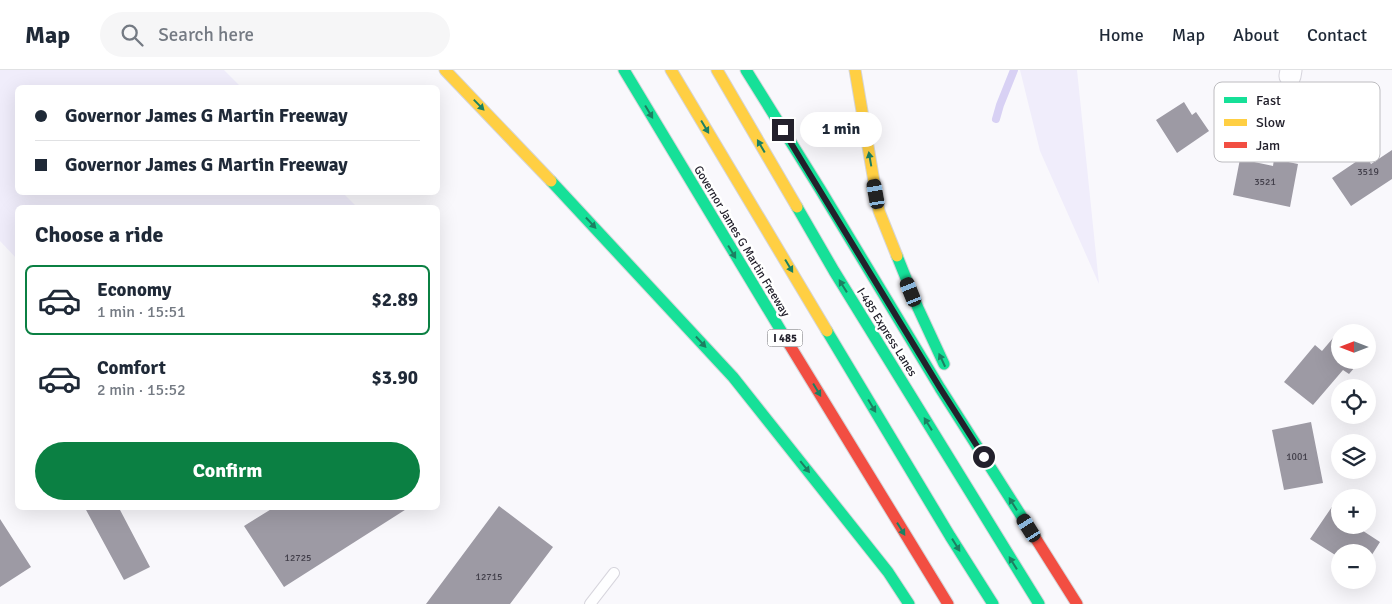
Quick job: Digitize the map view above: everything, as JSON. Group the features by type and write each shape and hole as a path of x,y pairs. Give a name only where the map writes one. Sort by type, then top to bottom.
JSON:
{"highway":[{"path":"445,70 593,225 733,377 882,565 909,604"},
{"name":"Governor James G Martin Freeway","path":"624,70 734,256 948,604"},
{"path":"671,70 945,528 993,604"},
{"name":"I-485 Express Lanes","path":"717,70 834,271 1039,604"},
{"path":"746,70 940,388 1077,604"},
{"path":"854,70 879,211 918,308 948,373"},
{"path":"960,398 1000,483"}],"lane":[{"path":"590,604 614,574"}],"shaded area":[{"path":"0,70 224,70 239,85 15,85 15,195 345,195 355,205 15,205 15,257 0,241"},
{"path":"1020,70 1077,70 1099,284 1040,151"}],"building":[{"path":"1184,102 1192,115 1196,112 1209,131 1177,153 1156,120"},
{"path":"1392,150 1392,179 1351,206 1332,178 1356,162 1370,162 1371,164 1380,162 1380,158"},
{"path":"1239,162 1254,162 1273,166 1274,162 1298,164 1290,207 1233,195"},
{"path":"1331,340 1331,369 1353,369 1349,374 1343,370 1335,379 1331,379 1331,384 1313,405 1284,382 1315,345 1322,351"},
{"path":"1311,422 1323,483 1284,490 1272,430"},
{"path":"499,506 553,547 510,604 426,604"},
{"path":"1331,508 1331,534 1368,534 1380,542 1376,548 1376,544 1331,544 1331,552 1310,539"},
{"path":"86,510 120,510 150,567 124,580"},
{"path":"270,510 405,510 284,587 244,526"},
{"path":"0,519 31,567 0,587"}],"waterway":[{"path":"996,119 1014,70"}],"traffic: fast":[{"path":"624,70 789,344"},
{"path":"746,70 940,388 1036,539"},
{"path":"551,181 733,377 888,572 909,604"},
{"path":"797,207 834,271 1039,604"},
{"path":"897,256 944,364"},
{"path":"827,331 993,604"}],"traffic: slow":[{"path":"445,70 551,181"},
{"path":"671,70 827,331"},
{"path":"717,70 797,207"},
{"path":"855,70 879,211 897,256"}],"traffic: jam":[{"path":"789,344 948,604"},
{"path":"1036,539 1077,604"}],"route":[{"path":"783,130 984,457"}]}
